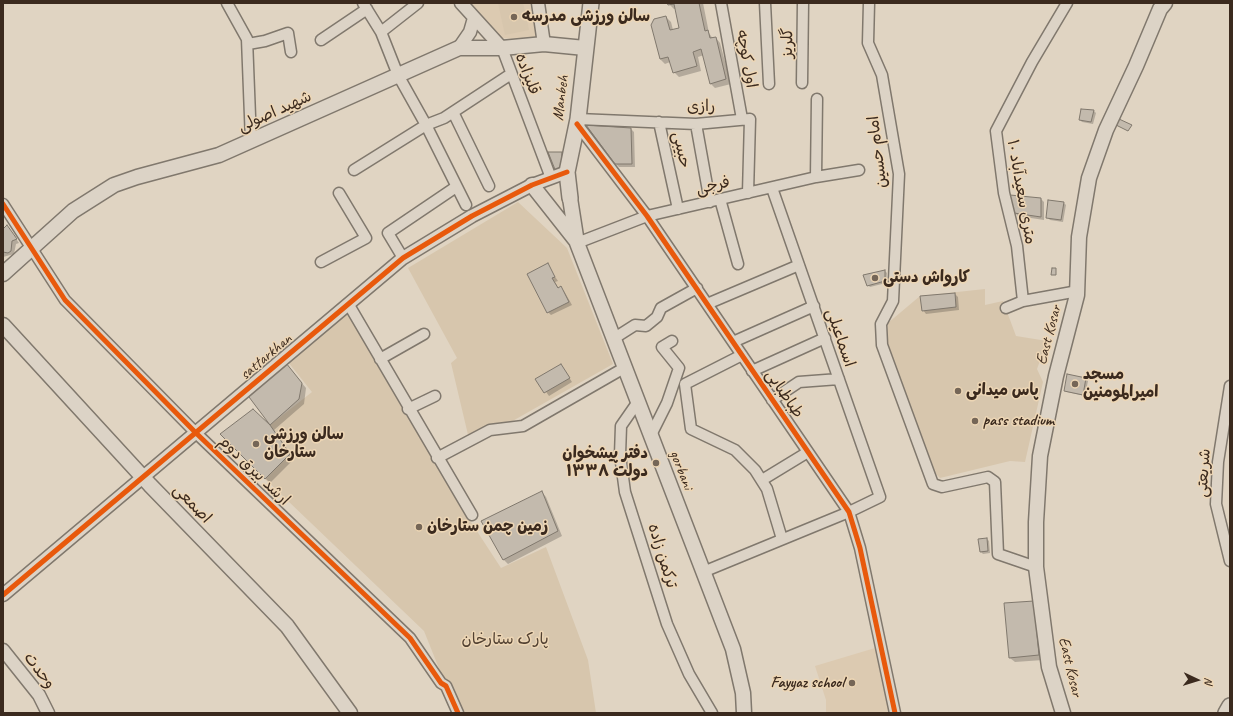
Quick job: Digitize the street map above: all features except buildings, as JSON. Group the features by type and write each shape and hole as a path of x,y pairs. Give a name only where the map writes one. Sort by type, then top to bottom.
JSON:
{"main road":[{"name":"Manbeh","path":"570,198 567,172 578,121 591,3"},
{"name":"East Kosar","path":"1063,713 1049,667 1036,567 1036,522 1040,456 1056,376 1078,291 1079,237 1089,178 1106,130 1136,66 1160,9 1165,3"},
{"name":"شهید اصولی","path":"3,274 73,211 114,185 137,177 219,155 459,48 502,48 544,44 585,48"},
{"path":"532,185 577,243"},
{"path":"570,198 577,243"},
{"name":"gorbani","path":"577,243 650,437 733,649 742,693 744,713"},
{"name":"اصمعی","path":"3,325 143,478 287,626 350,713"},
{"path":"1226,713 1230,706"}],"street":[{"path":"227,3 248,39 251,142"},
{"path":"381,32 418,3"},
{"path":"461,3 502,48"},
{"path":"538,3 544,44"},
{"name":"اول کوچه","path":"721,3 742,119"},
{"path":"764,3 769,84"},
{"name":"گلریز","path":"802,83 804,3"},
{"name":"امام حسین","path":"869,3 868,44 882,74 899,174 893,301 881,324 882,345 932,484 942,487 988,477 995,482 998,554 1036,567"},
{"name":"۱۰ متری سعیدآباد","path":"1023,301 1016,246 1004,193 996,132 1032,62 1067,3"},
{"path":"321,40 365,6 381,32 398,75 426,125 466,205"},
{"path":"459,48 470,32 474,18"},
{"path":"248,44 265,41 288,33 291,52"},
{"name":"قلیزاده","path":"502,48 551,178"},
{"path":"354,170 426,125 444,118 511,74"},
{"path":"816,177 817,99"},
{"path":"453,112 489,186"},
{"path":"742,119 750,119 748,193"},
{"name":"رازی","path":"578,121 696,124 742,119"},
{"name":"طباطبایی","path":"578,121 697,288 849,512 860,548 895,713"},
{"name":"حبیبی","path":"660,122 678,209"},
{"path":"696,124 715,201 738,264"},
{"name":"فرجی","path":"577,243 647,216 816,177 859,170"},
{"name":"sattarkhan","path":"3,595 403,258 472,216 532,185 567,172"},
{"path":"403,258 388,233 456,187"},
{"name":"اسماعیلی","path":"772,188 880,497 849,512"},
{"path":"321,262 366,238 339,193"},
{"name":"ارشد بیرق دوم","path":"3,204 64,300 196,433 410,638 441,683 446,686 458,713"},
{"path":"707,304 799,265"},
{"path":"613,339 635,325 646,326 657,317 661,308 697,288"},
{"path":"1006,308 1023,301 1078,291"},
{"path":"349,305 408,409 472,516"},
{"path":"733,342 814,306"},
{"path":"380,359 424,334"},
{"path":"752,371 825,338"},
{"path":"650,437 670,396 679,368 662,346 672,341"},
{"path":"742,355 685,384 690,428 735,450 755,470 767,489 782,539"},
{"path":"437,458 490,430 523,426 624,368"},
{"path":"772,400 799,382 839,379"},
{"name":"شریعتی","path":"1230,386 1218,462 1216,504 1230,561"},
{"path":"408,409 434,396"},
{"name":"ترکمن زاده","path":"637,403 621,426 620,454 625,492 667,624 689,674 712,713"},
{"path":"762,480 808,452"},
{"path":"703,572 849,512"},
{"name":"وحدت","path":"3,650 39,695 48,713"}],"shaded area":[{"path":"468,3 530,3 538,40 498,38"},
{"name":"Fayyaz school","path":"875,648 889,713 826,713 826,700 815,666"}],"green space":[{"name":"سالن ورزشی مدرسه","path":"498,3 523,3 529,30 505,35"},
{"path":"518,202 567,248 613,364 509,423 469,439 451,363 457,358 408,268"},
{"name":"pass stadium","path":"985,289 985,305 1003,301 1016,336 1047,341 1037,369 1043,382 1025,462 1010,461 940,478 934,472 887,341 888,323 920,296"},
{"name":"پارک ستارخان","path":"347,313 471,522 501,568 546,547 588,660 596,713 461,713 446,686 424,631 265,479 290,454 270,425 312,392 288,362"}],"cycle path":[{"path":"577,124 647,216 849,512 860,548 895,713"},
{"path":"3,595 403,258 472,216 532,185 567,172"},
{"path":"3,204 65,300 196,433 410,638 441,683 446,686 458,713"}],"place":[{"name":"سالن ورزشی مدرسه","path":"514,17"},
{"name":"کارواش دستی","path":"875,278"},
{"name":"مسجد امیرالمومنین","path":"1075,384"},
{"name":"پاس میدانی","path":"958,391"},
{"name":"pass stadium","path":"975,421"},
{"name":"سالن ورزشی ستارخان","path":"256,444"},
{"name":"دفتر پیشخوان دولت ۱۳۳۸","path":"656,463"},
{"name":"زمین چمن ستارخان","path":"419,527"},
{"name":"Fayyaz school","path":"852,683"}]}
